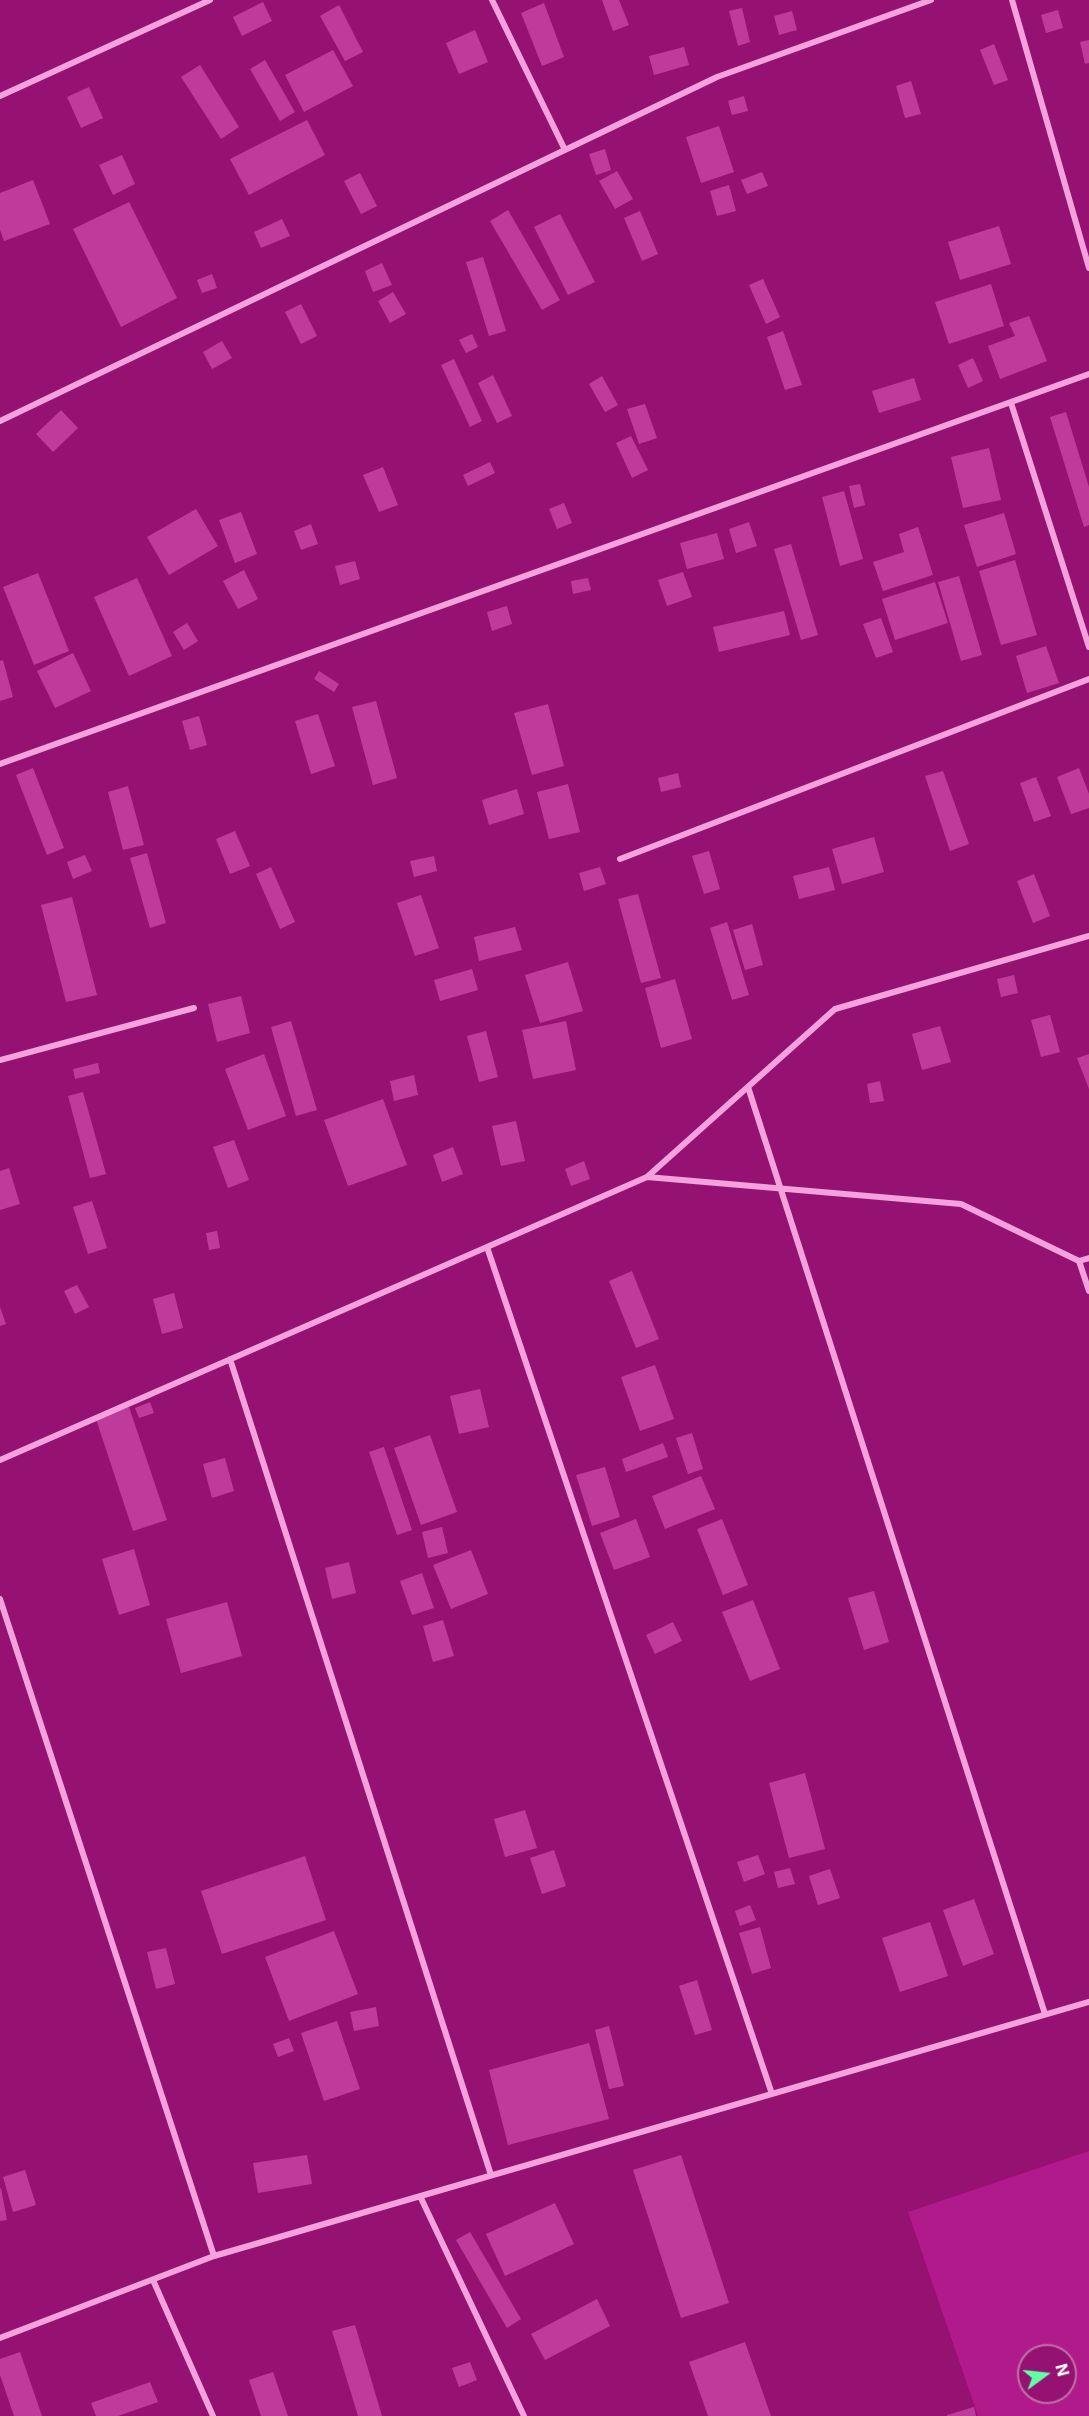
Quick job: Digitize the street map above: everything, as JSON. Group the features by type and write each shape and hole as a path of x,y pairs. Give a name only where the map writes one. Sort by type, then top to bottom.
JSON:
{"street":[{"path":"0,96 210,0"},
{"path":"492,0 565,150"},
{"path":"0,421 717,77 931,0"},
{"path":"1012,0 1089,268"},
{"path":"0,764 1089,374"},
{"path":"1011,402 1089,647"},
{"path":"620,859 1089,679"},
{"path":"0,1460 647,1177 835,1009 1089,936"},
{"path":"0,1060 194,1008"},
{"path":"748,1087 1045,2014"},
{"path":"647,1177 961,1204 1079,1261 1089,1258"},
{"path":"487,1247 772,2094"},
{"path":"1079,1261 1089,1291"},
{"path":"230,1359 491,2175"},
{"path":"0,1599 214,2256"},
{"path":"0,2338 214,2256 1089,2002"},
{"path":"420,2196 524,2416"},
{"path":"153,2280 213,2416"}],"shaded area":[{"path":"1089,2151 1089,2416 978,2416 908,2212"}],"building":[{"path":"602,0 619,0 629,25 613,31"},
{"path":"263,2 272,21 242,36 233,17"},
{"path":"544,3 564,57 542,66 521,13"},
{"path":"339,5 363,52 345,61 320,16"},
{"path":"742,8 750,42 738,46 729,11"},
{"path":"1058,10 1063,28 1046,33 1041,15"},
{"path":"792,11 797,30 779,35 774,16"},
{"path":"475,30 488,62 459,74 446,43"},
{"path":"1089,40 1089,63 1085,64 1080,42"},
{"path":"994,44 1008,80 994,85 980,50"},
{"path":"684,47 689,65 654,75 649,56"},
{"path":"333,50 353,86 304,112 285,75"},
{"path":"265,60 295,112 280,121 250,69"},
{"path":"200,65 239,127 221,139 181,77"},
{"path":"911,81 921,114 905,118 896,86"},
{"path":"89,87 103,118 81,128 67,97"},
{"path":"744,96 748,111 732,115 728,101"},
{"path":"307,120 325,155 249,195 230,159"},
{"path":"719,126 734,172 701,183 686,137"},
{"path":"605,149 611,170 596,175 589,154"},
{"path":"122,155 135,184 113,195 99,165"},
{"path":"617,171 633,199 615,209 599,181"},
{"path":"762,172 768,186 747,194 741,180"},
{"path":"360,173 377,206 361,214 344,181"},
{"path":"33,180 50,224 4,241 0,230 0,193"},
{"path":"729,185 736,211 717,216 710,191"},
{"path":"129,202 177,298 121,327 73,229"},
{"path":"508,210 560,300 542,310 490,221"},
{"path":"640,211 658,254 642,261 624,218"},
{"path":"560,214 595,282 568,295 534,227"},
{"path":"282,219 290,236 261,248 254,232"},
{"path":"999,226 1011,264 960,280 948,242"},
{"path":"483,257 506,331 489,336 466,262"},
{"path":"382,263 392,285 373,292 365,271"},
{"path":"212,274 217,288 202,293 197,280"},
{"path":"763,279 780,317 766,324 749,285"},
{"path":"991,284 1004,326 949,344 935,302"},
{"path":"393,292 406,314 390,323 378,301"},
{"path":"301,304 317,336 301,344 285,312"},
{"path":"1029,316 1047,361 1000,379 988,346 1015,336 1009,323"},
{"path":"783,331 802,385 785,390 767,337"},
{"path":"472,334 478,347 466,353 459,340"},
{"path":"222,341 232,358 212,369 203,352"},
{"path":"973,358 983,381 968,388 958,365"},
{"path":"454,359 482,421 470,427 441,365"},
{"path":"493,375 512,416 497,423 478,383"},
{"path":"602,376 618,405 605,412 589,384"},
{"path":"914,378 921,400 879,413 872,391"},
{"path":"645,404 657,438 639,444 627,409"},
{"path":"61,410 78,428 53,452 36,434"},
{"path":"1066,412 1089,487 1089,525 1084,527 1050,417"},
{"path":"631,436 648,470 632,478 616,443"},
{"path":"989,448 1001,500 963,508 951,457"},
{"path":"490,462 495,473 468,486 463,475"},
{"path":"383,467 398,505 379,512 363,475"},
{"path":"860,484 865,505 854,508 849,486"},
{"path":"844,491 863,559 840,566 822,497"},
{"path":"564,503 572,523 557,529 549,509"},
{"path":"196,509 218,546 169,575 147,537"},
{"path":"241,512 257,554 235,563 219,520"},
{"path":"1004,513 1016,554 977,567 964,525"},
{"path":"749,522 757,546 736,553 729,529"},
{"path":"311,524 318,544 301,550 294,531"},
{"path":"918,527 933,575 883,591 873,562 904,552 899,534"},
{"path":"717,533 724,559 687,569 680,543"},
{"path":"791,544 818,635 801,640 774,549"},
{"path":"1015,560 1037,635 1001,645 979,571"},
{"path":"355,561 360,579 340,585 335,566"},
{"path":"244,570 258,599 238,609 223,581"},
{"path":"683,572 692,597 667,606 658,580"},
{"path":"38,573 69,651 34,665 3,587"},
{"path":"959,576 982,655 961,661 938,582"},
{"path":"137,578 172,656 129,676 94,597"},
{"path":"588,578 591,590 573,594 571,581"},
{"path":"935,582 948,623 895,640 882,599"},
{"path":"507,606 512,624 492,631 487,612"},
{"path":"784,611 790,635 719,652 713,627"},
{"path":"881,618 893,652 876,658 863,624"},
{"path":"187,623 198,641 184,650 173,632"},
{"path":"1046,646 1059,683 1027,693 1016,656"},
{"path":"73,653 91,691 55,708 37,671"},
{"path":"3,660 13,697 0,701 0,661"},
{"path":"319,671 339,684 334,692 314,679"},
{"path":"376,701 397,778 373,785 352,707"},
{"path":"548,704 564,766 532,775 514,713"},
{"path":"318,714 335,766 311,774 295,721"},
{"path":"199,716 207,745 190,750 182,721"},
{"path":"33,768 64,848 47,855 16,775"},
{"path":"1079,768 1089,794 1089,808 1071,814 1057,777"},
{"path":"943,771 969,844 950,851 925,776"},
{"path":"678,773 681,787 661,792 658,778"},
{"path":"1036,777 1051,816 1034,822 1020,783"},
{"path":"568,784 580,832 549,839 537,792"},
{"path":"128,786 144,845 123,850 108,792"},
{"path":"517,789 524,814 489,825 482,800"},
{"path":"235,831 250,866 230,874 216,839"},
{"path":"874,837 884,872 842,884 832,849"},
{"path":"709,851 720,889 704,894 692,856"},
{"path":"147,853 166,923 150,928 130,858"},
{"path":"85,855 92,871 73,879 67,862"},
{"path":"434,856 437,871 414,877 410,861"},
{"path":"271,867 295,922 280,929 256,874"},
{"path":"600,867 606,884 584,891 579,873"},
{"path":"829,867 835,890 799,899 793,876"},
{"path":"1034,874 1050,916 1033,923 1017,881"},
{"path":"638,894 661,978 641,983 618,899"},
{"path":"421,895 439,948 415,956 397,903"},
{"path":"72,897 97,995 66,1002 41,905"},
{"path":"727,922 749,995 732,1000 710,928"},
{"path":"752,924 763,965 745,970 733,930"},
{"path":"515,927 522,950 479,961 474,937"},
{"path":"568,962 583,1011 540,1023 525,975"},
{"path":"472,969 478,990 440,1001 434,980"},
{"path":"1014,975 1018,993 1001,997 997,979"},
{"path":"675,979 692,1039 661,1048 645,988"},
{"path":"241,996 250,1033 217,1042 208,1004"},
{"path":"1050,1015 1060,1052 1041,1057 1031,1020"},
{"path":"291,1021 317,1110 296,1116 271,1027"},
{"path":"566,1021 576,1070 533,1079 522,1030"},
{"path":"940,1026 951,1062 922,1070 912,1034"},
{"path":"486,1031 498,1077 479,1082 467,1036"},
{"path":"264,1054 286,1116 248,1130 225,1069"},
{"path":"1089,1054 1089,1089 1077,1058"},
{"path":"98,1063 100,1073 75,1079 73,1069"},
{"path":"414,1075 418,1095 394,1101 390,1081"},
{"path":"880,1081 884,1101 870,1103 867,1084"},
{"path":"83,1092 106,1174 90,1178 68,1096"},
{"path":"383,1099 407,1165 348,1186 324,1120"},
{"path":"516,1121 525,1161 501,1166 492,1126"},
{"path":"234,1140 249,1180 228,1188 213,1147"},
{"path":"453,1147 463,1174 442,1182 433,1155"},
{"path":"584,1161 590,1179 571,1186 565,1169"},
{"path":"9,1168 20,1204 0,1210 0,1171"},
{"path":"92,1201 107,1248 88,1254 73,1207"},
{"path":"217,1231 220,1248 209,1250 206,1233"},
{"path":"632,1271 659,1339 636,1348 609,1281"},
{"path":"77,1285 89,1307 75,1314 64,1291"},
{"path":"174,1293 183,1328 162,1334 153,1299"},
{"path":"0,1307 6,1324 0,1326"},
{"path":"655,1365 674,1419 640,1431 621,1377"},
{"path":"480,1389 489,1427 459,1434 450,1396"},
{"path":"150,1402 154,1413 139,1418 135,1408"},
{"path":"129,1407 167,1520 133,1531 96,1419"},
{"path":"692,1433 703,1469 688,1474 676,1438"},
{"path":"430,1435 457,1512 421,1525 394,1448"},
{"path":"663,1443 668,1457 626,1472 622,1459"},
{"path":"384,1447 412,1530 397,1535 369,1452"},
{"path":"225,1458 234,1491 212,1498 203,1464"},
{"path":"605,1467 620,1517 592,1526 576,1475"},
{"path":"701,1476 715,1509 665,1529 652,1496"},
{"path":"636,1519 650,1557 614,1570 600,1533"},
{"path":"722,1519 748,1585 723,1595 697,1529"},
{"path":"442,1527 448,1553 428,1558 422,1532"},
{"path":"134,1549 150,1605 119,1615 102,1559"},
{"path":"471,1550 488,1594 451,1609 433,1565"},
{"path":"349,1562 356,1593 332,1599 325,1568"},
{"path":"422,1573 434,1608 412,1615 400,1581"},
{"path":"874,1591 889,1642 864,1650 848,1598"},
{"path":"753,1600 780,1669 750,1681 722,1612"},
{"path":"227,1602 242,1656 181,1673 166,1619"},
{"path":"443,1620 454,1656 433,1662 423,1626"},
{"path":"673,1622 682,1641 655,1654 646,1635"},
{"path":"805,1773 825,1849 789,1858 769,1783"},
{"path":"525,1810 537,1848 505,1857 494,1819"},
{"path":"554,1850 566,1886 542,1894 530,1858"},
{"path":"758,1855 765,1874 744,1882 737,1862"},
{"path":"305,1856 326,1920 222,1954 201,1891"},
{"path":"790,1868 795,1884 778,1888 774,1872"},
{"path":"830,1869 840,1898 818,1905 809,1876"},
{"path":"974,1899 994,1954 963,1966 943,1910"},
{"path":"750,1905 756,1920 740,1926 735,1911"},
{"path":"930,1922 948,1976 900,1992 882,1938"},
{"path":"760,1927 771,1968 752,1974 739,1933"},
{"path":"334,1931 358,1994 289,2021 265,1957"},
{"path":"166,1948 175,1984 156,1989 147,1952"},
{"path":"697,1980 712,2030 695,2035 679,1986"},
{"path":"376,2007 379,2026 354,2031 350,2012"},
{"path":"337,2021 360,2089 324,2101 301,2033"},
{"path":"609,2026 624,2086 609,2089 595,2030"},
{"path":"289,2038 294,2051 278,2057 273,2044"},
{"path":"589,2043 609,2119 508,2145 489,2070"},
{"path":"307,2155 312,2184 258,2193 253,2163"},
{"path":"681,2155 729,2303 681,2318 633,2170"},
{"path":"25,2170 36,2205 13,2212 3,2177"},
{"path":"0,2189 7,2220 0,2221"},
{"path":"555,2203 574,2244 505,2276 486,2234"},
{"path":"470,2232 521,2319 507,2328 456,2240"},
{"path":"597,2299 610,2326 545,2360 531,2334"},
{"path":"355,2325 382,2416 358,2416 332,2331"},
{"path":"745,2342 771,2416 708,2416 689,2362"},
{"path":"20,2352 42,2416 14,2416 0,2375 0,2359"},
{"path":"470,2362 477,2380 459,2387 452,2368"},
{"path":"273,2372 288,2416 261,2416 249,2380"},
{"path":"150,2382 158,2402 118,2416 96,2416 91,2403"},
{"path":"974,2407 976,2416 947,2416 947,2415"}]}
